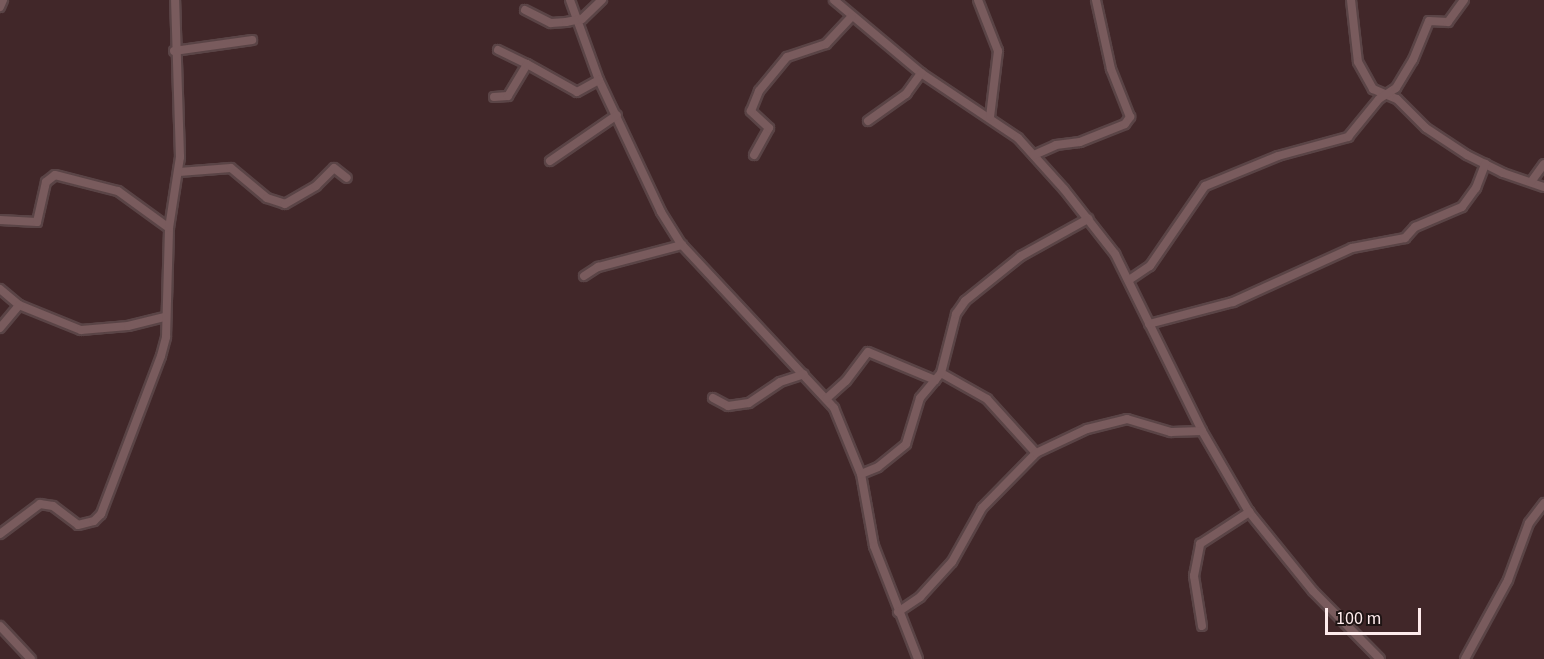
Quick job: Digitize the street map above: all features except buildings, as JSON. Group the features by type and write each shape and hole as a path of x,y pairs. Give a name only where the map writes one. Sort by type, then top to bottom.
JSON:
{"street":[{"path":"0,7 3,0"},
{"path":"0,534 40,504 53,506 78,525 94,521 101,514 161,356 169,228 179,172 174,51 175,0"},
{"path":"570,0 599,80 661,212 682,245 826,398 852,446 861,474 874,546 918,659"},
{"path":"525,10 551,22 582,19 602,0"},
{"path":"834,0 851,17 921,73 990,117 1034,155 1088,219 1128,280 1202,431 1249,512 1313,591 1380,659"},
{"path":"978,0 998,51 990,117"},
{"path":"1034,155 1056,145 1080,142 1125,124 1130,117 1111,69 1096,0"},
{"path":"1351,0 1358,62 1373,89 1397,99 1426,128 1485,164 1544,187"},
{"path":"1128,280 1150,266 1205,186 1278,156 1340,141 1384,95 1396,88 1413,60 1429,21 1448,22 1464,0"},
{"path":"754,155 769,128 751,111 759,91 787,57 826,44 851,17"},
{"path":"174,51 252,40"},
{"path":"498,50 577,92 599,80"},
{"path":"494,97 508,96 527,64"},
{"path":"868,121 906,94 921,73"},
{"path":"550,161 617,115"},
{"path":"1149,324 1233,302 1352,248 1405,238 1415,227 1462,207 1476,188 1485,164"},
{"path":"1531,182 1544,165"},
{"path":"179,172 231,168 267,198 285,204 316,186 334,168 347,178"},
{"path":"0,220 37,222 46,182 55,175 118,191 169,228"},
{"path":"861,474 901,451 920,398 938,377 956,314 964,301 1021,256 1088,219"},
{"path":"584,276 598,267 682,245"},
{"path":"0,289 19,304 81,330 128,326 165,317"},
{"path":"0,328 19,304"},
{"path":"826,398 846,381 868,352 938,377 987,399 1036,453"},
{"path":"714,398 728,406 749,403 780,382 804,374"},
{"path":"898,612 920,597 952,561 982,508 1036,453 1087,429 1127,419 1145,421 1172,432 1202,431"},
{"path":"1465,659 1508,580 1529,524 1544,503"},
{"path":"1202,626 1194,576 1200,544 1249,512"},
{"path":"0,628 31,659"}]}
